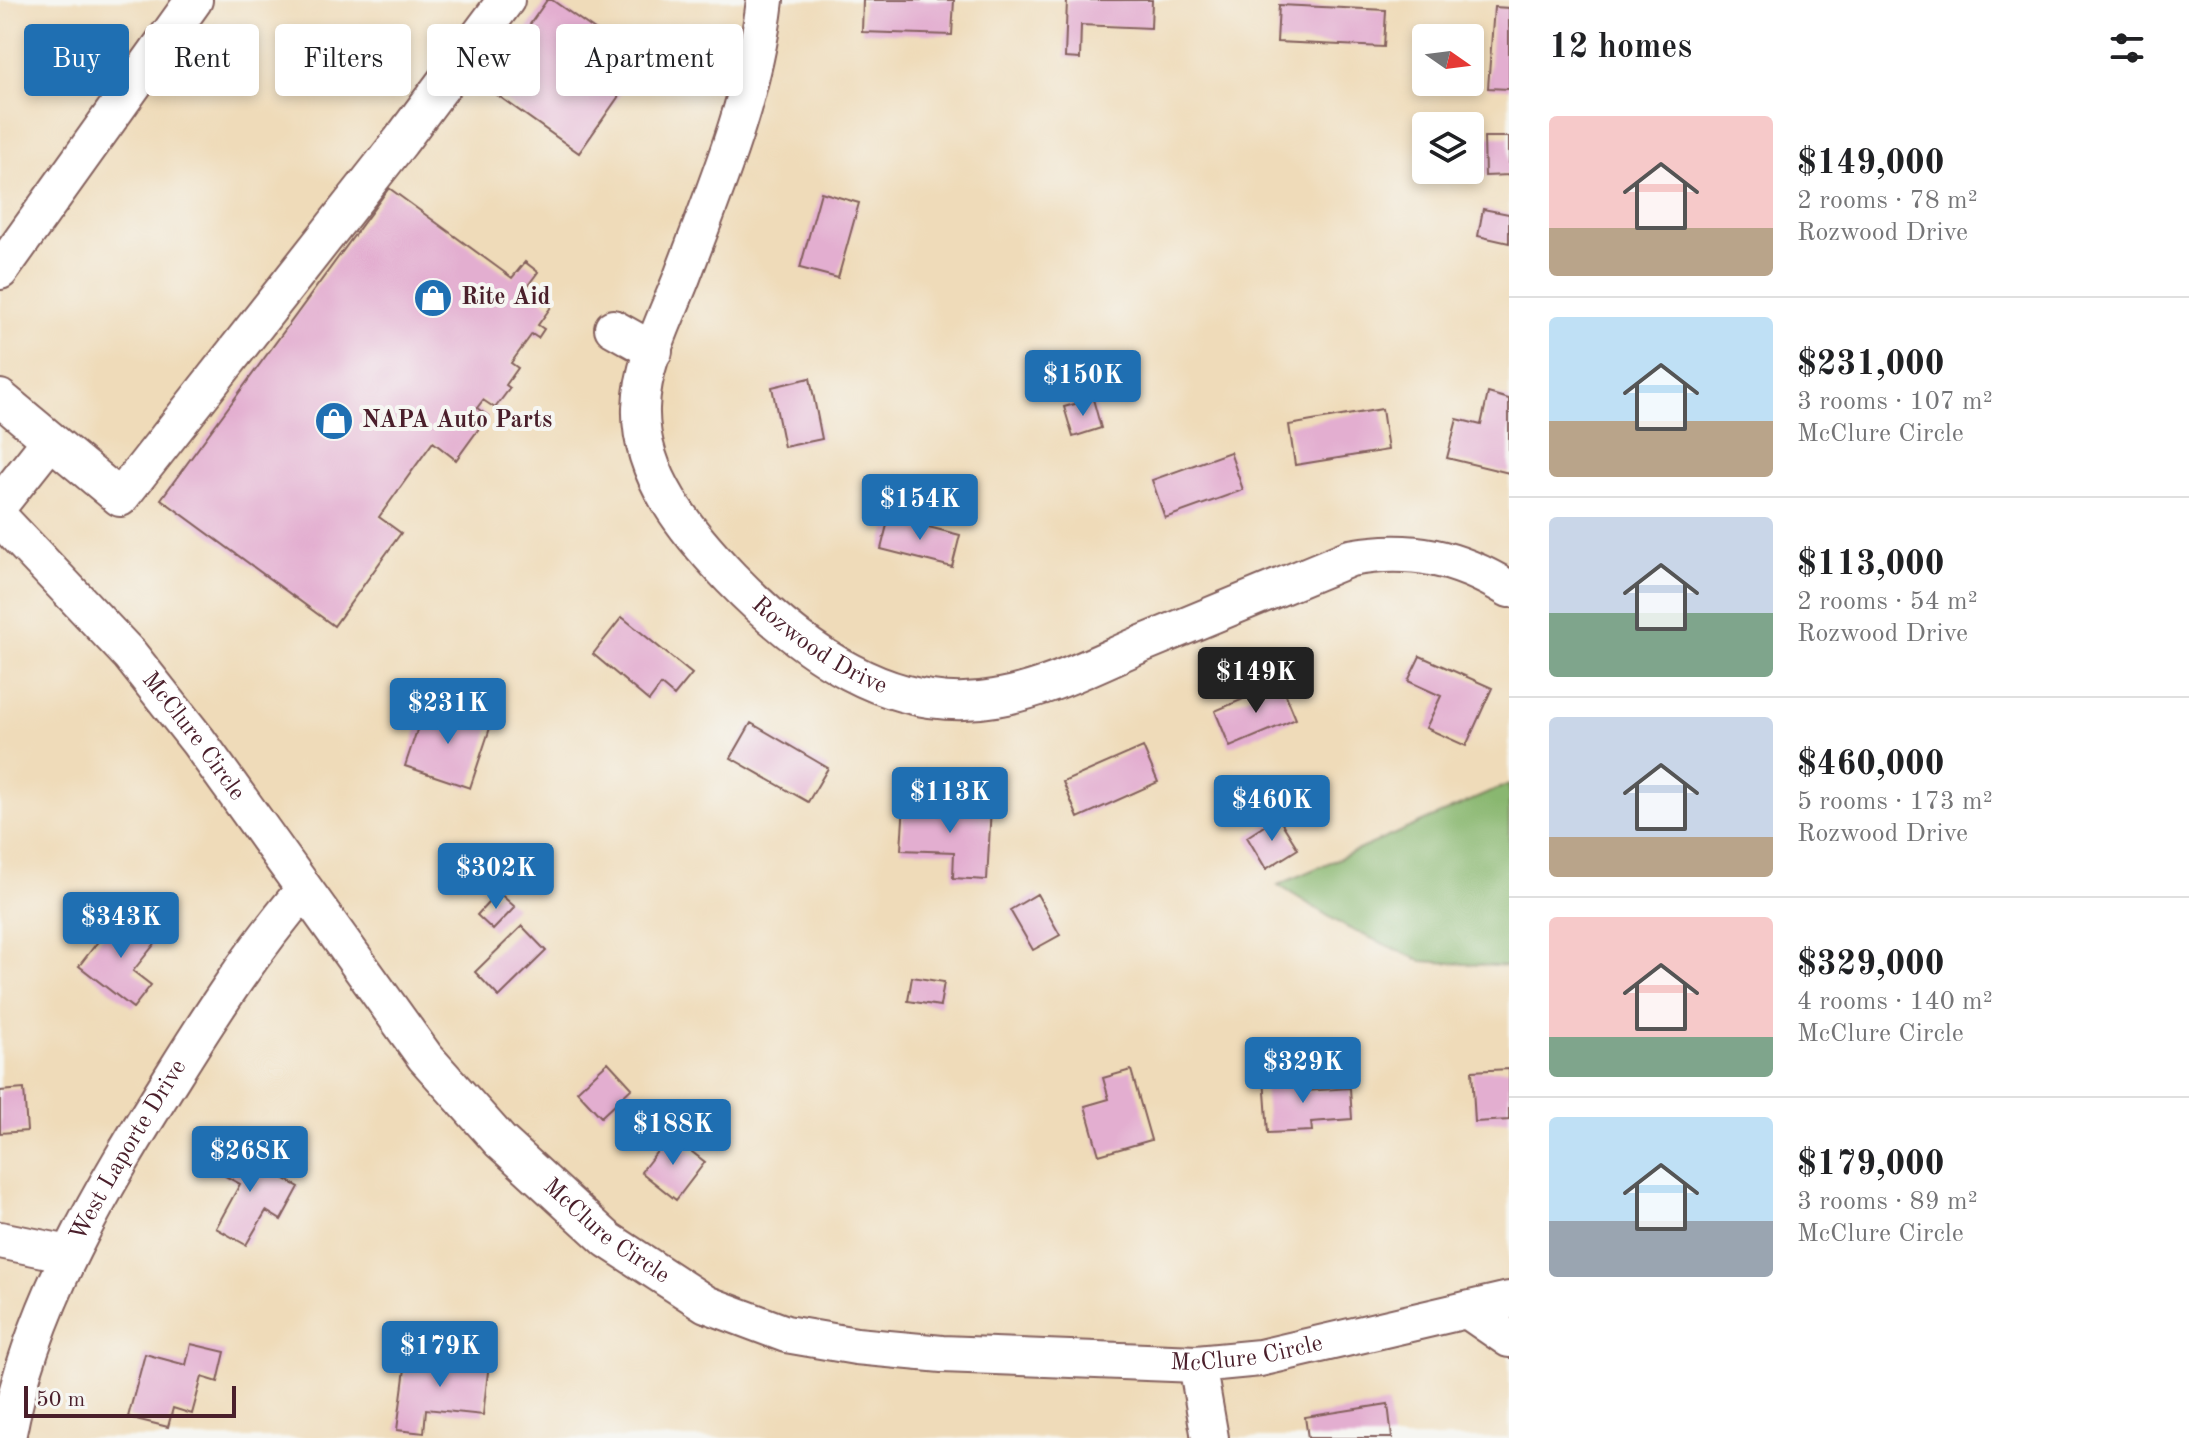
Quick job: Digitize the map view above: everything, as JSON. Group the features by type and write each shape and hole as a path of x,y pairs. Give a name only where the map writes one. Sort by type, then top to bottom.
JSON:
{"street":[{"path":"0,271 194,0"},
{"path":"0,398 120,498 400,142 506,0"},
{"name":"Rozwood Drive","path":"765,0 751,83 654,351 643,392 642,436 652,470 674,509 709,554 790,632 831,662 871,683 915,697 948,703 978,701 1036,688 1350,558 1383,552 1444,557 1509,589"},
{"path":"613,328 654,351"},
{"path":"0,504 50,441"},
{"name":"McClure Circle","path":"0,518 130,655 198,741 425,1057 500,1141 608,1240 706,1304 786,1334 856,1346 942,1354 1197,1364 1260,1358 1509,1300"},
{"name":"West Laporte Drive","path":"7,1438 15,1395 28,1355 69,1254 150,1112 221,1000 304,890"},
{"path":"0,1240 69,1254"},
{"path":"1467,1310 1509,1339"},
{"path":"1197,1364 1210,1438"}],"green space":[{"path":"1509,784 1509,967 1422,961 1346,927 1278,885"}],"building":[{"path":"547,0 552,0 586,24 556,24 556,96 619,96 579,153 499,96 540,96 540,24 530,24"},
{"path":"863,0 954,0 952,35 862,32"},
{"path":"1067,0 1152,0 1151,28 1081,25 1080,59 1065,58"},
{"path":"1279,5 1386,10 1384,47 1277,42"},
{"path":"1494,7 1509,8 1509,89 1488,88"},
{"path":"1484,137 1509,137 1509,175 1485,176"},
{"path":"389,188 512,278 525,262 538,272 526,288 551,307 538,325 544,329 538,338 532,334 511,363 518,368 506,385 510,388 495,408 483,400 477,408 488,416 456,460 433,442 379,517 401,533 334,626 161,499"},
{"path":"821,192 859,203 838,278 800,268"},
{"path":"1483,209 1509,214 1509,243 1478,236"},
{"path":"810,378 822,439 784,447 772,387"},
{"path":"1488,393 1509,399 1509,473 1447,458 1457,419 1481,425"},
{"path":"1093,399 1101,428 1073,437 1064,407"},
{"path":"1382,409 1388,450 1295,465 1289,425"},
{"path":"1230,452 1243,490 1165,518 1152,480"},
{"path":"889,517 960,535 952,567 881,549"},
{"path":"622,617 692,674 674,696 661,685 649,701 593,654"},
{"path":"1420,656 1492,688 1466,746 1426,728 1441,696 1408,681"},
{"path":"1281,683 1296,719 1230,747 1215,711"},
{"path":"426,703 491,725 470,788 405,766"},
{"path":"751,723 828,768 808,802 731,758"},
{"path":"1143,747 1158,782 1078,818 1063,782"},
{"path":"904,803 991,807 987,880 953,878 954,852 901,850"},
{"path":"1278,817 1298,849 1266,869 1247,837"},
{"path":"498,892 515,907 493,930 477,915"},
{"path":"1037,894 1060,935 1033,950 1010,910"},
{"path":"121,912 157,941 133,971 151,985 133,1008 79,966"},
{"path":"522,926 546,951 499,997 475,972"},
{"path":"912,977 944,982 940,1006 908,1001"},
{"path":"608,1062 632,1088 601,1117 577,1091"},
{"path":"1509,1069 1509,1120 1475,1122 1472,1071"},
{"path":"1131,1070 1151,1140 1099,1155 1085,1106 1109,1099 1103,1078"},
{"path":"1306,1076 1307,1091 1350,1088 1352,1119 1311,1122 1312,1131 1268,1133 1264,1078"},
{"path":"24,1089 27,1131 0,1133 0,1091"},
{"path":"670,1135 705,1162 676,1200 641,1172"},
{"path":"220,1143 299,1187 281,1220 266,1211 246,1245 216,1228 240,1184 207,1166"},
{"path":"191,1344 225,1352 218,1382 202,1377 192,1414 173,1408 168,1427 128,1417 145,1354 186,1365"},
{"path":"407,1353 489,1363 483,1415 426,1409 424,1433 397,1430"},
{"path":"1388,1404 1392,1438 1308,1438 1305,1417"}],"place":[{"name":"Rite Aid","path":"433,298"},
{"name":"NAPA Auto Parts","path":"334,421"}]}
